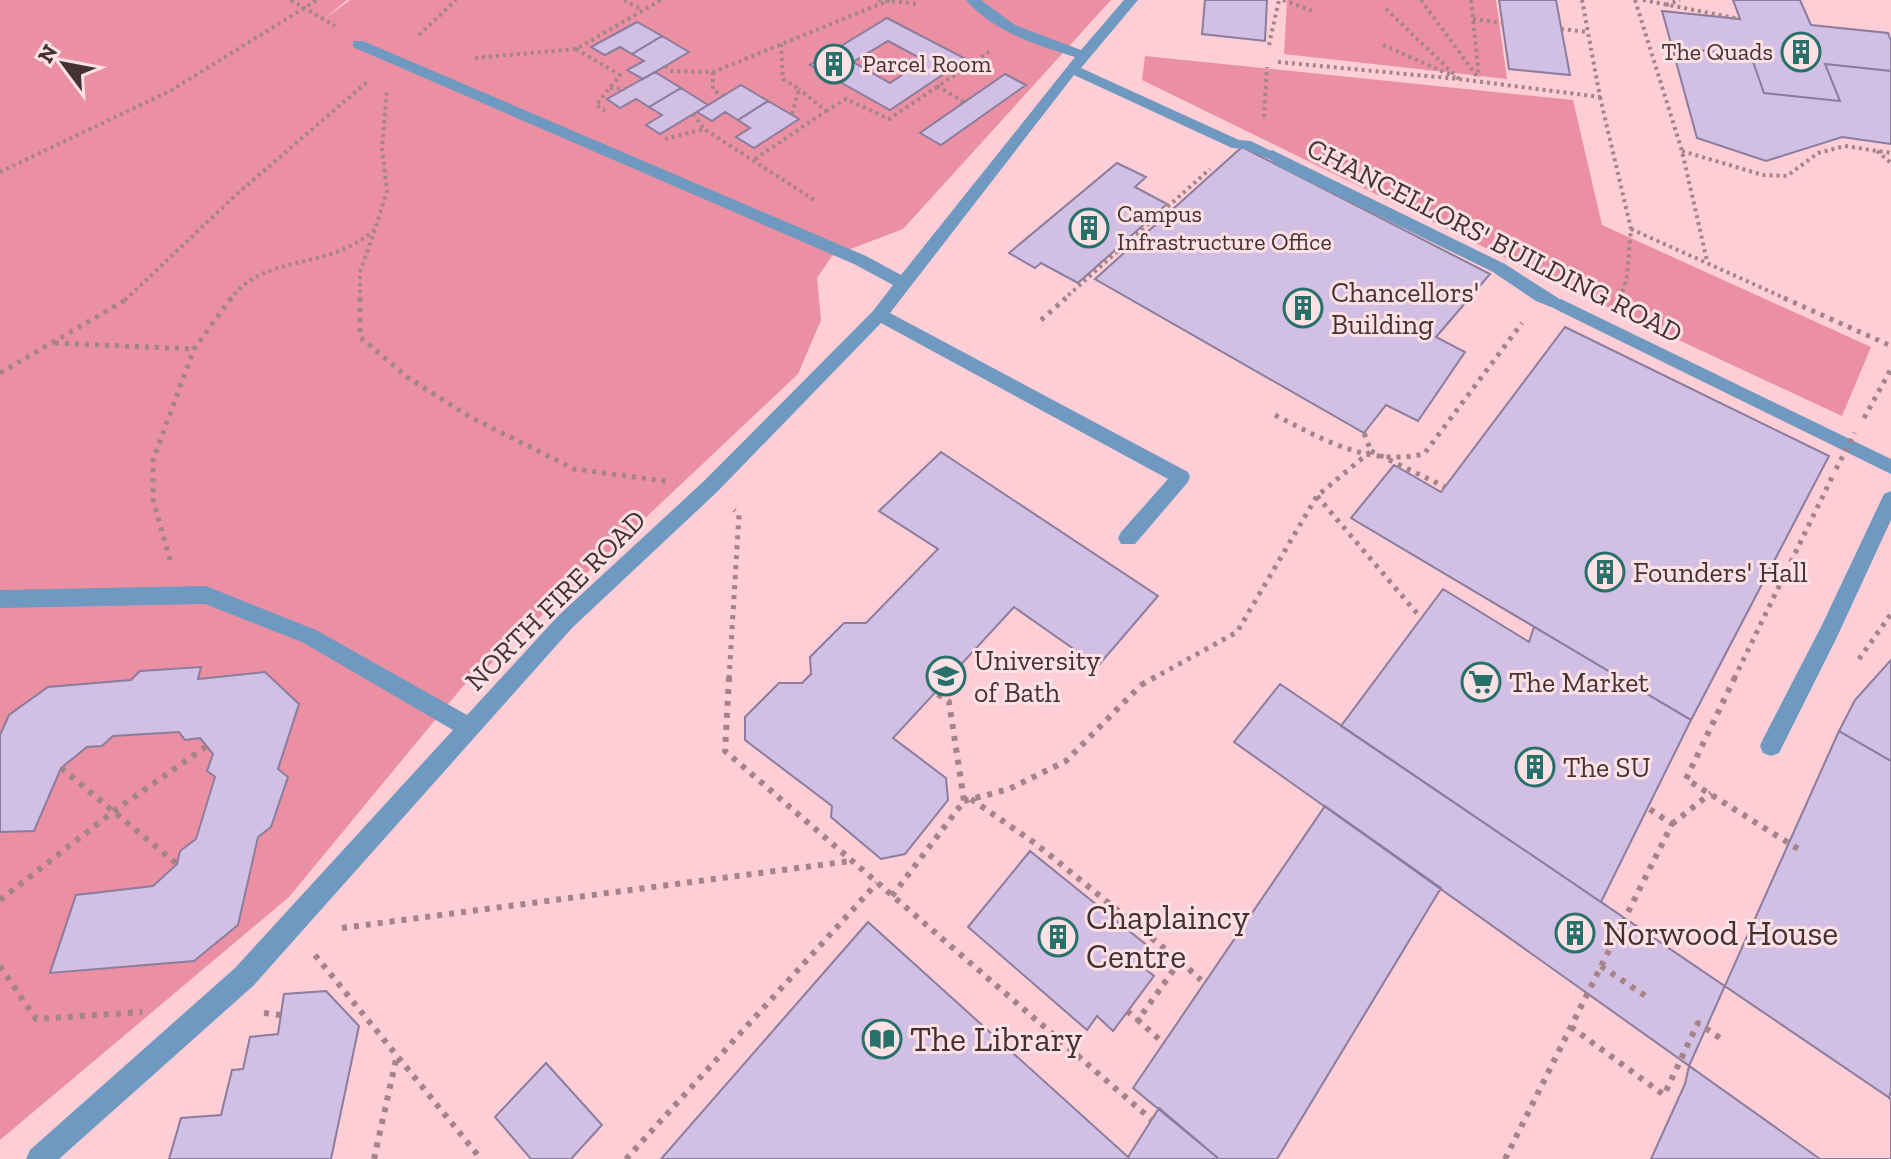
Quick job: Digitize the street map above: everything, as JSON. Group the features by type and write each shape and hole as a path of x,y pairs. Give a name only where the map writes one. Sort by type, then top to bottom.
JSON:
{"street":[{"name":"CHANCELLORS' BUILDING ROAD","path":"973,0 982,10 1030,38 1237,145 1246,144 1267,153 1499,268 1542,297 1891,467"},
{"name":"NORTH FIRE ROAD","path":"39,1159 290,934 468,727 565,622 711,486 879,315 1078,62 1135,3"},
{"path":"358,44 860,260 904,284"},
{"path":"879,315 931,340 1181,477 1128,538"},
{"path":"1771,746 1830,631 1891,499"},
{"path":"0,599 206,595 309,636 468,727"}],"path":[{"path":"291,0 305,9"},
{"path":"0,172 170,91 317,0"},
{"path":"0,373 132,296 238,193 399,64 456,0"},
{"path":"624,0 644,11"},
{"path":"399,64 576,49 661,0"},
{"path":"878,0 919,4"},
{"path":"665,66 672,71 713,72 890,0"},
{"path":"1269,45 1281,0 1313,11"},
{"path":"1421,0 1479,80"},
{"path":"1471,0 1479,80"},
{"path":"1582,0 1600,97 1631,229 1627,276 1610,331"},
{"path":"1635,0 1682,151 1707,262"},
{"path":"1643,0 1740,19"},
{"path":"1665,5 1680,0"},
{"path":"1386,9 1459,79"},
{"path":"1473,19 1503,23"},
{"path":"1561,29 1589,32"},
{"path":"610,30 615,34"},
{"path":"781,44 783,79 826,111"},
{"path":"1383,45 1459,79"},
{"path":"576,49 620,75 596,105 607,113"},
{"path":"755,159 846,99 889,119 986,53"},
{"path":"1278,62 1479,80 1600,97"},
{"path":"399,64 382,148 387,191 360,272 360,337 407,377 470,417 574,469 711,486 739,515 725,751 1152,1120"},
{"path":"1267,67 1267,153"},
{"path":"713,72 713,90 723,96"},
{"path":"937,86 964,102"},
{"path":"609,88 625,89"},
{"path":"792,114 799,89"},
{"path":"910,97 917,100"},
{"path":"693,114 704,129 755,159 817,202"},
{"path":"663,140 704,129"},
{"path":"1041,320 1237,145"},
{"path":"1682,151 1763,175 1787,176 1818,153 1845,146 1891,153"},
{"path":"1877,151 1891,163"},
{"path":"1631,229 1891,346"},
{"path":"172,596 169,550 153,500 153,460 194,349 242,283 272,270 347,248 375,230"},
{"path":"1275,415 1357,455 1401,461 1424,454 1542,297"},
{"path":"52,342 194,349"},
{"path":"1874,401 1891,369"},
{"path":"1364,433 1371,451 1445,487"},
{"path":"1803,852 1686,779 1855,433"},
{"path":"892,896 967,800 1009,789 1066,761 1141,685 1237,632 1317,496 1371,451"},
{"path":"1317,496 1421,618"},
{"path":"935,692 949,702 967,800 1036,844 1201,980"},
{"path":"0,900 114,811 207,746"},
{"path":"61,768 177,864"},
{"path":"1505,1159 1672,824 1711,793"},
{"path":"1648,808 1672,824"},
{"path":"290,934 852,861"},
{"path":"626,1159 877,883"},
{"path":"290,934 397,1055 481,1159"},
{"path":"1138,1020 1180,961"},
{"path":"0,966 36,1019 146,1012"},
{"path":"1601,966 1647,997"},
{"path":"1127,1011 1162,1042"},
{"path":"1571,1027 1664,1095 1698,1023 1720,1038"},
{"path":"374,1159 397,1055"}],"shaded area":[{"path":"0,0 347,0 323,20 350,0 1111,0 903,229 832,256 817,278 821,320 798,374 485,669 464,685 289,897 0,1140"},
{"path":"1287,0 1496,0 1507,79 1284,54"},
{"path":"1145,56 1573,100 1602,225 1871,347 1842,416 1582,295 1142,80"}],"building":[{"path":"1205,0 1267,0 1265,41 1202,34"},
{"path":"1499,0 1556,0 1570,75 1509,69"},
{"name":"The Quads","path":"1733,0 1800,0 1811,25 1888,33 1891,71 1825,64 1840,101 1764,93 1751,56 1672,47 1662,11 1740,19"},
{"name":"Parcel Room","path":"887,18 966,59 890,110 810,65","holes":["888,41 924,60 890,83 853,62"]},
{"path":"637,22 662,36 632,54 620,47 605,55 591,47"},
{"path":"662,36 689,52 643,79 627,70 644,61 632,54"},
{"path":"1672,47 1751,56 1764,93 1840,101 1825,64 1891,71 1891,144 1842,137 1766,161 1697,138"},
{"path":"655,72 681,88 649,107 636,99 620,108 607,99"},
{"path":"1005,74 1026,85 941,145 920,133"},
{"path":"741,85 768,101 738,120 725,112 712,121 697,112"},
{"path":"681,88 708,105 660,134 646,125 662,115 649,107"},
{"path":"768,101 799,119 754,148 736,137 750,128 738,120"},
{"name":"Chancellors' Building","path":"1242,147 1490,274 1436,337 1465,352 1418,421 1386,405 1364,433 1095,279"},
{"name":"Campus Infrastructure Office","path":"1117,163 1146,177 1135,187 1167,204 1078,283 1041,263 1035,268 1009,253"},
{"name":"Founders' Hall","path":"1565,327 1829,456 1691,720 1351,518 1394,465 1441,492"},
{"path":"941,452 1158,596 1098,666 1014,607 893,738 946,778 948,800 905,854 881,859 831,817 832,806 745,740 745,717 779,683 802,683 811,674 810,657 844,623 866,623 938,549 879,511"},
{"name":"The SU","path":"1443,589 1529,642 1534,627 1691,720 1601,902 1341,726"},
{"path":"1891,660 1891,761 1839,731 1855,700"},
{"path":"201,667 198,679 265,672 299,704 278,769 288,777 271,827 258,837 238,925 194,961 50,973 76,895 153,886 177,864 180,851 196,839 215,777 207,771 213,754 200,738 185,740 179,732 113,736 102,746 87,747 61,768 34,831 0,832 0,735 9,715 48,687 131,680 140,671"},
{"name":"Norwood House","path":"1280,684 1891,1099 1891,1159 1820,1159 1234,742"},
{"path":"1839,731 1891,761 1891,1159 1651,1159 1685,1084 1689,1066"},
{"path":"1325,806 1441,888 1277,1159 1219,1159 1133,1088"},
{"name":"Chaplaincy Centre","path":"1030,851 1149,947 1138,963 1154,976 1113,1031 1097,1016 1087,1030 968,927"},
{"name":"The Library","path":"868,922 1128,1157 1130,1159 661,1159"},
{"path":"326,991 359,1026 331,1159 169,1159 181,1118 221,1115 232,1070 243,1069 250,1037 278,1034 284,994"},
{"path":"546,1063 602,1125 571,1159 531,1159 495,1117"},
{"path":"1159,1108 1219,1159 1130,1159 1128,1157"}],"place":[{"name":"The Quads","path":"1801,52"},
{"name":"Parcel Room","path":"834,64"},
{"name":"Campus Infrastructure Office","path":"1089,228"},
{"name":"Chancellors' Building","path":"1303,308"},
{"name":"Founders' Hall","path":"1605,572"},
{"name":"University of Bath","path":"946,676"},
{"name":"The Market","path":"1481,682"},
{"name":"The SU","path":"1535,767"},
{"name":"Norwood House","path":"1575,933"},
{"name":"Chaplaincy Centre","path":"1058,937"},
{"name":"The Library","path":"882,1039"}]}
